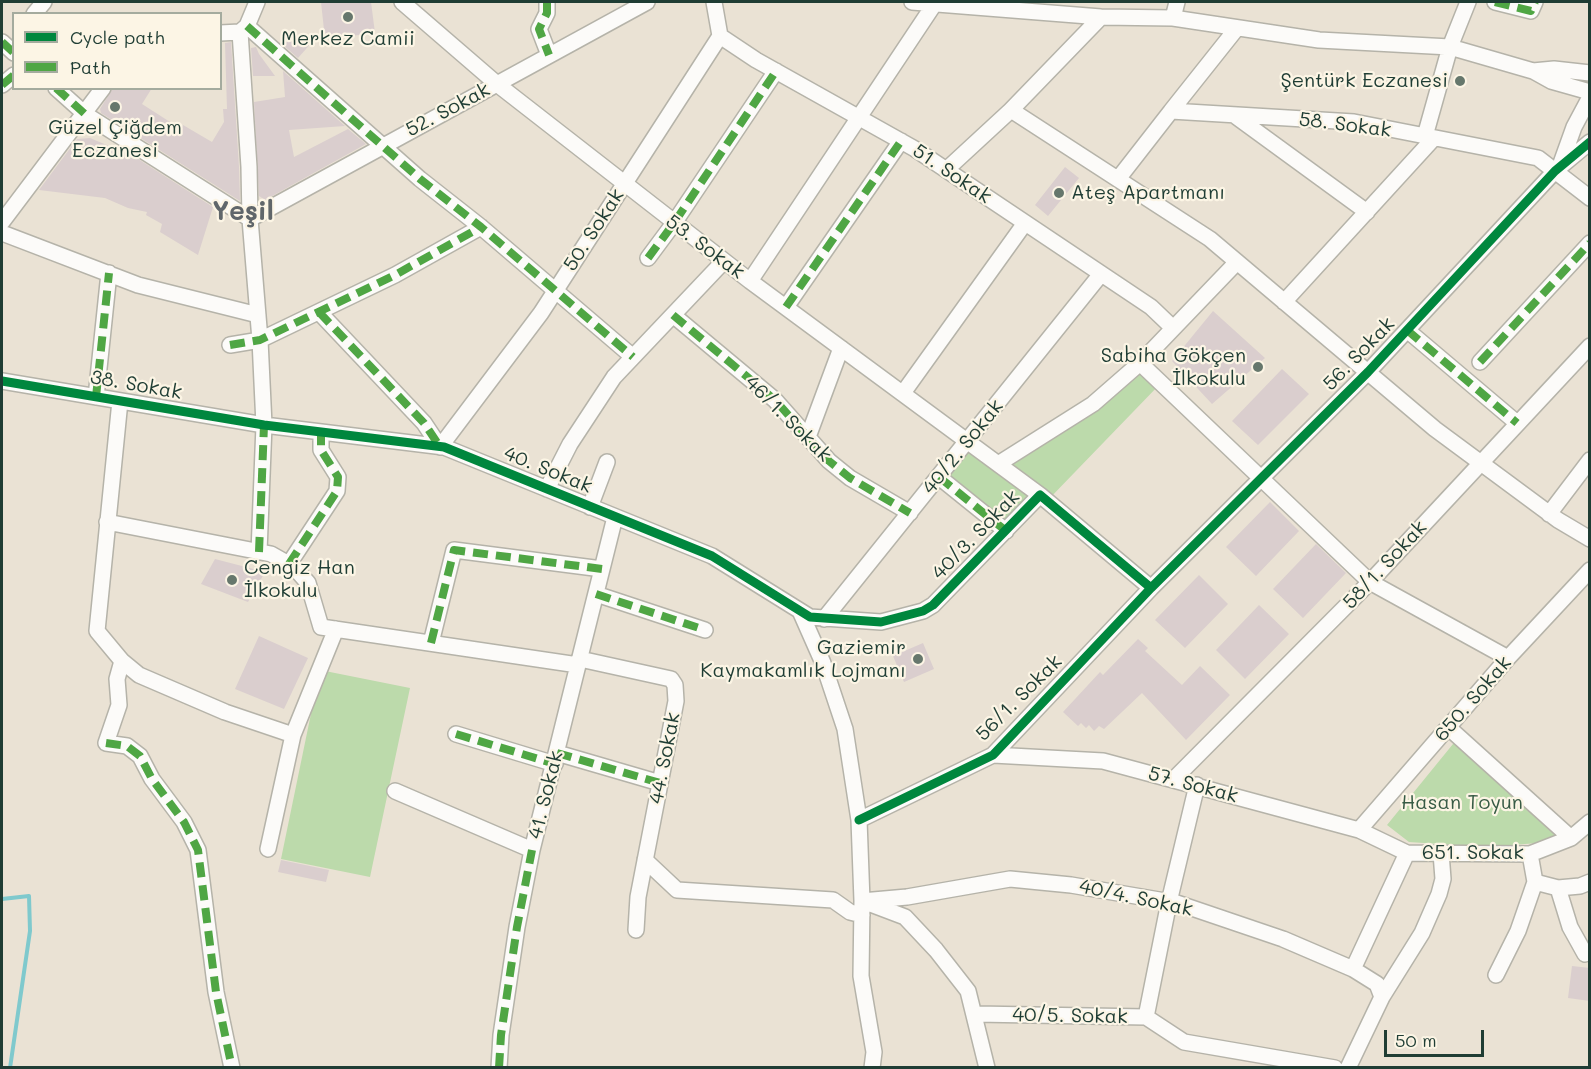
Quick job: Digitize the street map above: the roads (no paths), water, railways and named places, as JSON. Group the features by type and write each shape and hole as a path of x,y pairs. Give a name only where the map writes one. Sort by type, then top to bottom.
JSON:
{"street":[{"path":"257,2 243,29 250,219 264,425 259,552"},
{"name":"53. Sokak","path":"402,2 497,84 750,281 935,3"},
{"path":"547,2 547,13 539,29 549,56"},
{"name":"52. Sokak","path":"250,219 647,2"},
{"path":"714,2 720,36"},
{"path":"912,2 1101,17 1173,18 1318,40 1450,47 1533,70 1551,81 1590,92"},
{"path":"1173,18 1177,2"},
{"path":"1284,302 1367,212 1430,137 1450,47 1468,2"},
{"path":"1495,2 1531,11 1535,2"},
{"path":"946,170 1011,110 1101,17"},
{"path":"1118,179 1237,28"},
{"path":"222,33 243,29 633,357"},
{"name":"51. Sokak","path":"720,36 776,71 902,141 1150,307 1173,328"},
{"name":"50. Sokak","path":"440,447 555,291 720,36"},
{"path":"1533,70 1554,69 1590,73"},
{"path":"648,258 674,224 776,71"},
{"path":"58,90 85,114 250,219"},
{"path":"2,222 102,90"},
{"name":"56. Sokak","path":"1558,169 1574,127 1590,97"},
{"path":"1011,110 1210,239 1368,372 1480,462 1549,514 1590,539"},
{"name":"58. Sokak","path":"1171,111 1354,122 1538,158 1558,169 1590,198"},
{"path":"1234,115 1367,212"},
{"path":"786,307 902,141"},
{"name":"56. Sokak","path":"1151,588 1368,372 1558,169 1590,142"},
{"path":"903,393 1025,223"},
{"path":"230,345 260,340 395,275 481,227"},
{"path":"2,233 138,285 258,315"},
{"path":"1480,362 1590,243"},
{"path":"547,489 570,444 614,377 724,261"},
{"name":"40/3. Sokak","path":"998,464 1093,404 1140,363 1237,262"},
{"path":"96,397 109,273"},
{"name":"40/2. Sokak","path":"824,619 1101,274"},
{"path":"750,281 1040,495"},
{"path":"319,312 424,423 440,447"},
{"name":"46/1. Sokak","path":"673,315 775,400 808,437 850,478 910,513"},
{"path":"1407,330 1517,423"},
{"name":"58/1. Sokak","path":"1174,778 1370,582 1590,346"},
{"path":"808,437 841,348"},
{"path":"1140,363 1370,582 1508,658"},
{"name":"38. Sokak","path":"2,381 264,425"},
{"path":"120,401 97,631 122,661 140,675 183,695 293,735"},
{"name":"40. Sokak","path":"264,425 440,447 712,556 800,611"},
{"path":"289,564 337,491 338,477 321,450 321,432"},
{"path":"1549,514 1590,460"},
{"path":"590,507 607,462"},
{"path":"939,477 1006,531"},
{"name":"40/3. Sokak","path":"800,611 810,617 824,619 887,621 923,611 933,604 1040,495 1151,588"},
{"name":"41. Sokak","path":"395,791 532,850 615,517"},
{"path":"107,522 271,554 289,564 308,583 328,628 293,735 268,849"},
{"path":"431,643 454,550 602,569"},
{"name":"650. Sokak","path":"1359,830 1508,658 1590,570"},
{"name":"56/1. Sokak","path":"859,820 993,754 1151,588"},
{"path":"596,594 705,630"},
{"path":"800,611 823,663 845,729 859,820 862,908 861,976 874,1052 872,1068"},
{"name":"44. Sokak","path":"328,628 579,662 671,679 675,685 676,701 645,860 636,930"},
{"path":"122,661 117,679 119,705 106,743 127,746 140,756 152,779 184,822 198,850 216,992 232,1068"},
{"path":"1449,728 1571,838"},
{"path":"456,734 660,783"},
{"name":"57. Sokak","path":"993,754 1103,761 1174,778 1359,830 1387,843"},
{"path":"1146,1017 1169,902 1197,785"},
{"name":"651. Sokak","path":"1387,843 1407,853 1530,854 1571,838 1590,822"},
{"path":"499,1068 501,1035 515,938 532,850"},
{"path":"1382,997 1377,984 1353,969 1407,853"},
{"path":"1348,1068 1382,997 1422,933 1439,894 1443,879 1441,853"},
{"path":"1496,975 1518,931 1535,882 1530,854"},
{"path":"645,860 678,890 833,900 850,912 862,908 905,917 936,950 968,991 976,1014 987,1068"},
{"name":"40/4. Sokak","path":"862,908 906,897 1010,879 1071,885 1169,902 1283,939 1353,969"},
{"path":"1535,882 1558,888 1580,886 1590,882"},
{"path":"1558,888 1570,927 1585,954"},
{"name":"40/5. Sokak","path":"976,1014 1146,1017 1184,1042 1335,1068"}],"waterway":[{"path":"2,899 29,896 30,931 10,1068"}],"place":[{"name":"Merkez Camii","path":"348,17"},
{"name":"Şentürk Eczanesi","path":"1460,81"},
{"name":"Güzel Çiğdem Eczanesi","path":"115,107"},
{"name":"Ateş Apartmanı","path":"1059,193"},
{"name":"Sabiha Gökçen İlkokulu","path":"1258,367"},
{"name":"Cengiz Han İlkokulu","path":"232,580"},
{"name":"Gaziemir Kaymakamlık Lojmanı","path":"918,659"}],"district":[{"name":"Yeşil","path":"243,212"}],"park label":[{"name":"Hasan Toyun","path":"1462,803"}]}
